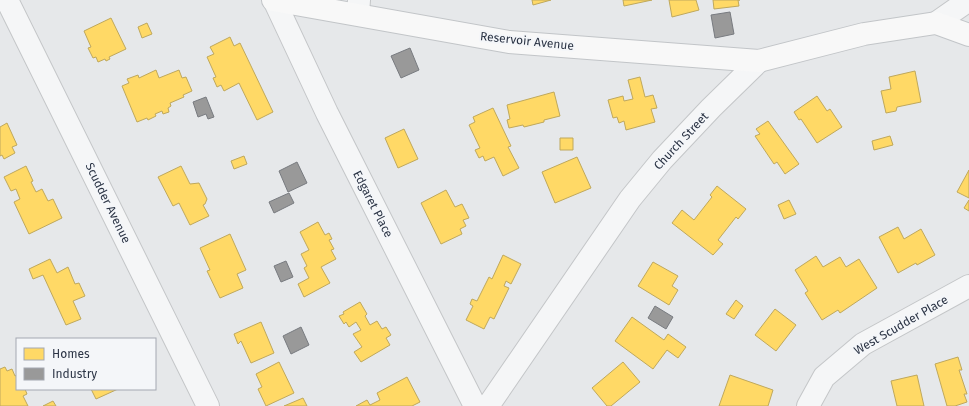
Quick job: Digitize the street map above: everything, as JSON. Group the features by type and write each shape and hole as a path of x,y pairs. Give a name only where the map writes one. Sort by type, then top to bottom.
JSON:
{"main road":[{"name":"Reservoir Avenue","path":"273,0 358,7 509,42 760,61"},
{"name":"Church Street","path":"760,61 864,34 936,23 969,35"}],"street":[{"name":"Scudder Avenue","path":"7,0 208,406"},
{"name":"Edgaret Place","path":"273,0 327,113 475,406"},
{"path":"936,23 969,0"},
{"name":"Church Street","path":"488,406 630,199 662,160 711,108 760,61"},
{"name":"West Scudder Place","path":"808,406 824,376 864,344 969,286"}],"building: Homes":[{"path":"532,0 551,0 533,5"},
{"path":"623,0 652,0 624,6"},
{"path":"669,0 696,0 699,10 672,17"},
{"path":"713,0 738,0 739,6 714,9"},
{"path":"111,18 126,49 109,57 110,59 106,61 105,59 98,62 96,57 93,58 88,48 91,47 84,31"},
{"path":"147,23 152,34 142,38 138,27"},
{"path":"230,37 234,46 240,43 273,112 257,120 239,83 224,91 221,85 217,87 213,78 216,77 207,57 214,54 210,47"},
{"path":"156,70 159,78 179,70 182,78 186,77 192,91 183,95 184,97 170,103 171,106 168,108 169,112 163,114 162,111 155,114 156,116 148,120 147,118 137,122 122,86 129,83 127,79 138,75 139,78"},
{"path":"915,71 921,102 897,107 896,111 886,113 881,91 891,89 889,77"},
{"path":"640,77 645,97 653,95 657,108 651,109 655,122 626,130 624,121 619,123 617,117 613,118 608,100 623,96 624,101 633,99 628,80"},
{"path":"554,92 560,116 524,127 523,125 509,128 507,120 510,119 507,105"},
{"path":"817,96 827,111 830,109 842,127 817,143 801,119 799,120 794,112"},
{"path":"493,108 511,146 508,147 519,168 503,176 494,157 485,161 483,156 479,158 475,150 480,148 469,125 475,122 473,117"},
{"path":"768,121 799,164 785,174 777,162 774,164 755,136 760,134 756,129"},
{"path":"7,123 17,145 12,147 15,153 4,159 2,155 0,156 0,127"},
{"path":"404,129 418,159 398,168 385,138"},
{"path":"890,136 893,145 874,150 872,141"},
{"path":"560,138 573,138 573,150 560,150"},
{"path":"244,156 247,164 234,169 231,161"},
{"path":"577,157 591,188 555,203 542,172"},
{"path":"26,166 36,192 42,189 48,201 53,199 62,218 29,234 14,202 20,199 16,189 11,191 4,177"},
{"path":"181,166 190,184 199,183 207,199 203,205 209,216 190,225 179,203 173,206 158,177"},
{"path":"969,170 969,198 957,192"},
{"path":"717,186 746,209 738,219 736,217 718,240 723,244 713,255 672,223 682,210 694,220 712,197 710,195"},
{"path":"446,190 455,207 462,204 469,218 463,220 466,226 460,229 462,234 441,244 421,203"},
{"path":"789,200 796,214 784,219 778,205"},
{"path":"969,200 969,211 964,208"},
{"path":"318,222 325,235 329,233 332,239 329,240 334,249 331,250 336,259 321,267 330,283 304,297 298,284 309,278 304,268 307,266 301,254 309,250 300,232"},
{"path":"898,227 904,239 921,229 935,255 898,273 879,237"},
{"path":"230,234 246,270 237,274 243,288 220,298 207,271 210,270 200,248"},
{"path":"503,255 521,264 511,284 506,281 504,286 509,288 494,319 490,317 484,329 466,320 473,306 470,304 472,299 477,301 489,277 492,279"},
{"path":"816,256 823,267 840,257 846,267 859,259 877,288 840,313 838,310 822,320 805,293 808,291 795,270"},
{"path":"50,259 57,273 68,267 75,284 79,283 85,296 73,301 81,319 66,325 43,275 33,279 29,269"},
{"path":"653,262 678,276 672,286 678,290 669,305 638,286"},
{"path":"736,300 743,306 734,319 726,314"},
{"path":"360,302 367,314 365,316 370,325 377,321 382,329 386,327 391,335 386,338 390,345 361,362 354,352 362,347 353,334 361,330 356,322 349,327 346,322 344,324 339,316"},
{"path":"775,309 796,325 776,351 755,335"},
{"path":"632,317 664,340 668,334 686,347 678,358 667,350 653,369 615,341"},
{"path":"261,322 274,353 251,363 241,341 238,344 234,334"},
{"path":"958,357 962,370 959,370 967,394 964,394 967,402 955,406 947,406 935,364"},
{"path":"279,362 294,393 266,406 258,389 262,387 256,374"},
{"path":"623,362 640,382 611,406 607,406 592,388"},
{"path":"5,367 7,371 12,369 16,376 16,390 25,390 27,394 23,396 28,406 0,406 0,369"},
{"path":"730,375 773,390 768,406 719,406"},
{"path":"917,375 924,406 897,406 891,381"},
{"path":"407,377 420,402 412,406 356,406 367,400 370,405 380,400 377,393"},
{"path":"92,390 116,390 96,399"},
{"path":"303,398 307,406 284,406"},
{"path":"53,401 56,406 43,406"}],"building: Industry":[{"path":"730,12 734,34 715,38 711,15"},
{"path":"410,48 419,70 401,78 391,56"},
{"path":"206,97 214,117 208,119 206,114 198,117 193,102"},
{"path":"297,162 307,183 288,192 279,171"},
{"path":"289,193 294,203 274,213 269,202"},
{"path":"286,261 293,277 281,282 274,266"},
{"path":"655,306 673,317 666,329 648,318"},
{"path":"301,327 309,345 291,354 283,336"}]}
